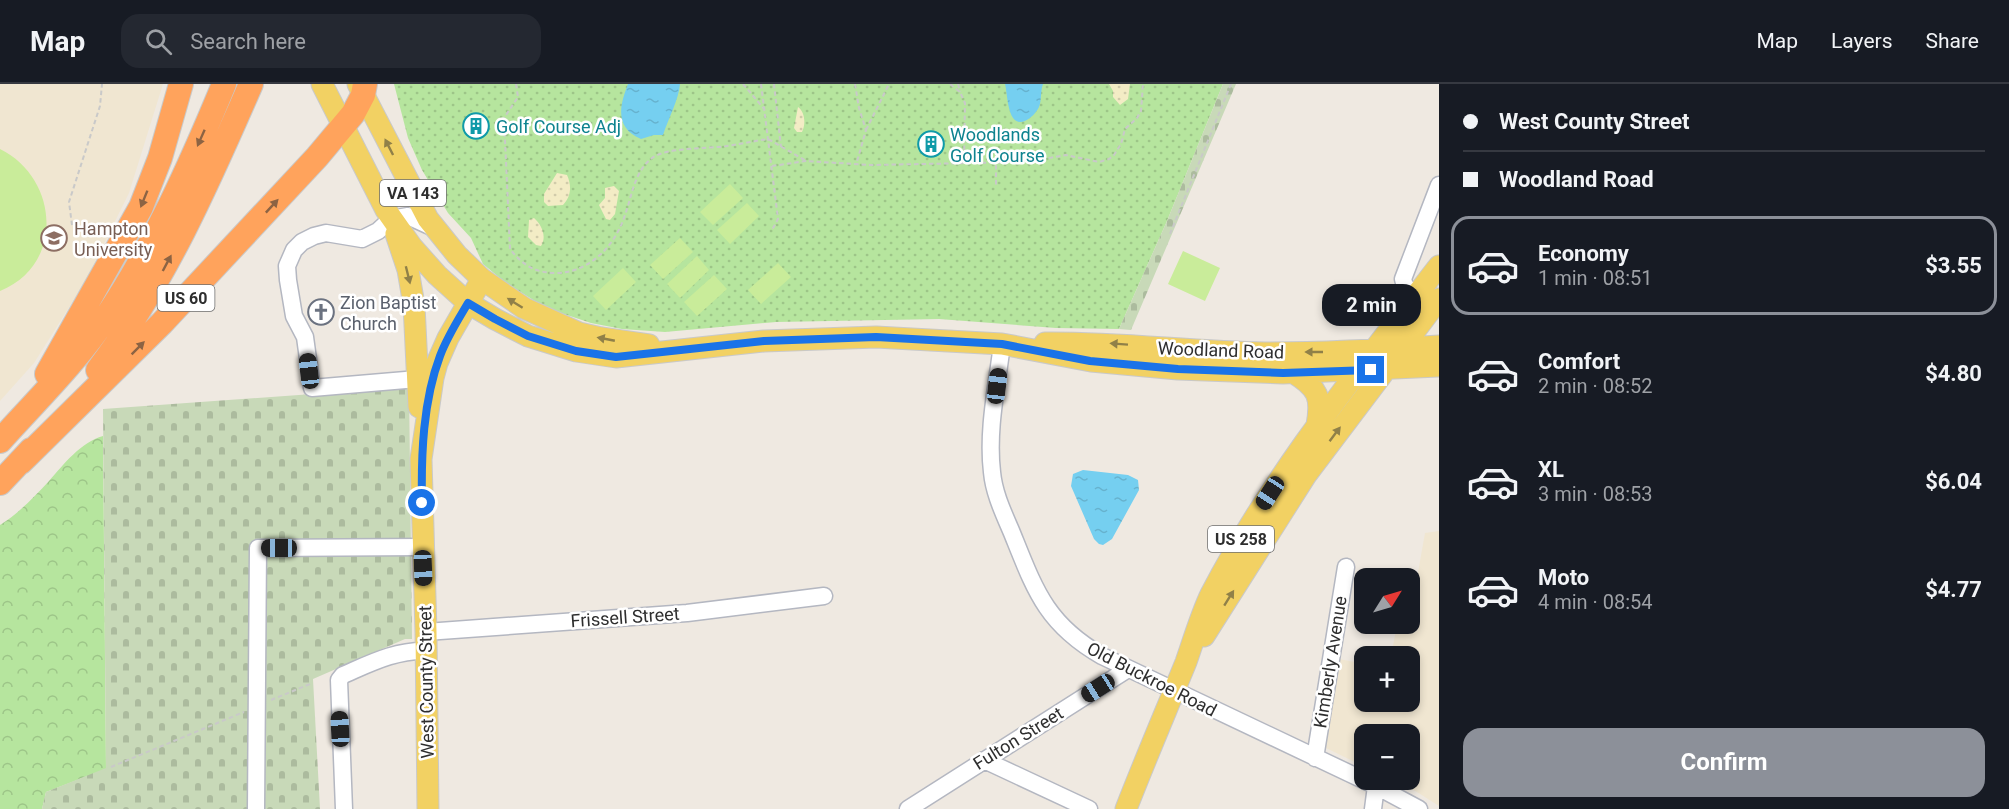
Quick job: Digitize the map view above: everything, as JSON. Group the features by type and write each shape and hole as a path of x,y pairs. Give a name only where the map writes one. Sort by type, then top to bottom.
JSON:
{"highway":[{"path":"38,399 49,368 141,207 160,158 181,84"},
{"path":"0,441 106,317 178,189 224,84"},
{"path":"0,483 71,404 113,350 154,287 204,189 251,84"},
{"name":"US 60","path":"21,462 162,323 344,128 362,88"}],"main road":[{"name":"VA 143","path":"322,84 392,219 408,270 425,378"},
{"name":"VA 143","path":"362,88 417,200 434,228 482,279 425,378"},
{"name":"Woodland Road","path":"392,219 431,269 468,303 528,336 594,355 616,357 764,341 876,337 1002,344 1095,343 1264,353 1439,346"},
{"name":"US 258","path":"1126,809 1210,597 1227,564 1258,511 1317,425 1372,350 1439,266"},
{"name":"Woodland Road","path":"482,279 524,308 579,333 618,341 685,349"},
{"name":"US 258","path":"1185,664 1306,475 1439,299"},
{"name":"Woodland Road","path":"1002,344 1090,361 1188,370 1294,373 1439,366"},
{"path":"1294,373 1309,383 1317,394 1320,411 1317,425"},
{"name":"West County Street","path":"425,378 421,459 428,809"}],"street":[{"path":"1416,295 1405,286 1404,279 1439,185"},
{"path":"425,378 312,388 305,337 294,316 291,303 287,266 294,250 302,242 314,236 326,233 362,239 378,231 392,219 408,216 434,228"},
{"name":"Old Buckroe Road","path":"1002,344 991,442 993,481 1032,581 1047,610 1067,632 1083,644 1128,669 1354,776"},
{"path":"256,809 258,548 423,547"},
{"name":"Kimberly Avenue","path":"1315,758 1346,567"},
{"name":"Frissell Street","path":"344,809 339,680 344,675 393,654 407,651 426,641 824,596"},
{"name":"Fulton Street","path":"908,809 1128,669"},
{"path":"984,760 1089,809"},
{"path":"1373,809 1375,790"},
{"name":"Old Buckroe Road","path":"1383,790 1419,809"}],"path":[{"path":"72,225 69,202 94,128 100,106 102,84"},
{"path":"516,84 518,96 504,118 510,249 524,265 536,271 547,273 577,270 601,254 611,244 620,229 638,176 644,166 653,157 664,152 728,146 768,139 806,161"},
{"path":"743,84 765,110"},
{"path":"761,84 778,219 772,230"},
{"path":"774,84 781,147"},
{"path":"855,84 866,130"},
{"path":"856,165 866,130 889,84"},
{"path":"950,84 960,92"},
{"path":"958,84 965,102 964,162"},
{"path":"772,166 806,161 856,165 1027,162 1066,155 1099,162 1114,155 1125,129 1141,111 1143,84"},
{"path":"1170,234 1231,84"},
{"path":"996,163 996,186"},
{"path":"111,767 310,684"}],"shaded area":[{"name":"Hampton University","path":"0,84 163,84 129,193 85,282 34,363 0,401"},
{"path":"1439,531 1439,806 1413,790 1420,790 1420,724 1354,724 1354,762 1324,747 1339,659 1354,662 1354,712 1420,712 1420,646 1393,646 1395,634 1420,634 1419,568 1425,533"}],"green space":[{"path":"394,84 1223,84 1167,221 1119,329 1056,328 939,319 776,322 665,332 622,329 591,323 558,312 506,283 483,264 471,238 448,213 422,170 408,138"},
{"path":"1223,84 1236,84 1131,330 1119,329 1167,221"},
{"path":"0,149 20,162 34,180 43,200 46,221 44,242 36,262 21,279 0,291"},
{"path":"730,184 743,198 713,225 700,212"},
{"path":"747,203 759,216 730,244 717,230"},
{"path":"680,238 693,252 663,279 650,265"},
{"path":"1183,251 1220,268 1205,301 1168,284"},
{"path":"697,256 709,270 680,298 667,284"},
{"path":"778,263 791,277 761,304 748,290"},
{"path":"623,268 636,282 606,310 593,296"},
{"path":"714,275 727,289 697,316 684,302"},
{"path":"409,387 412,639 405,639 313,679 320,809 42,809 46,792 106,768 103,409"},
{"path":"103,436 106,769 46,792 42,809 0,809 0,525 26,504 80,448"}],"sand":[{"path":"1109,84 1130,84 1128,99 1120,105 1113,97"},
{"path":"798,107 804,118 802,132 797,132 794,128"},
{"path":"557,173 567,175 570,183 569,195 563,205 548,206 544,202 544,194"},
{"path":"614,186 619,191 615,214 610,220 606,219 599,205 605,198 605,188"},
{"path":"534,218 543,231 544,239 541,246 536,245 528,237 529,220"}],"water":[{"path":"628,84 680,84 676,103 663,135 641,139 627,129 623,123 621,109"},
{"path":"1005,84 1043,84 1039,107 1027,120 1019,122 1015,120 1009,109"},
{"path":"1083,470 1128,475 1138,480 1139,490 1112,539 1103,545 1094,539 1071,486 1073,474"}],"place":[{"name":"Golf Course Adj","path":"476,126"},
{"name":"Woodlands Golf Course","path":"931,144"},
{"name":"Hampton University","path":"54,238"},
{"name":"Zion Baptist Church","path":"321,312"}],"route":[{"path":"422,503 421,459 433,378 443,348 468,303 528,336 576,351 616,357 764,341 876,337 1002,344 1090,361 1178,369 1241,373 1371,370"}]}
